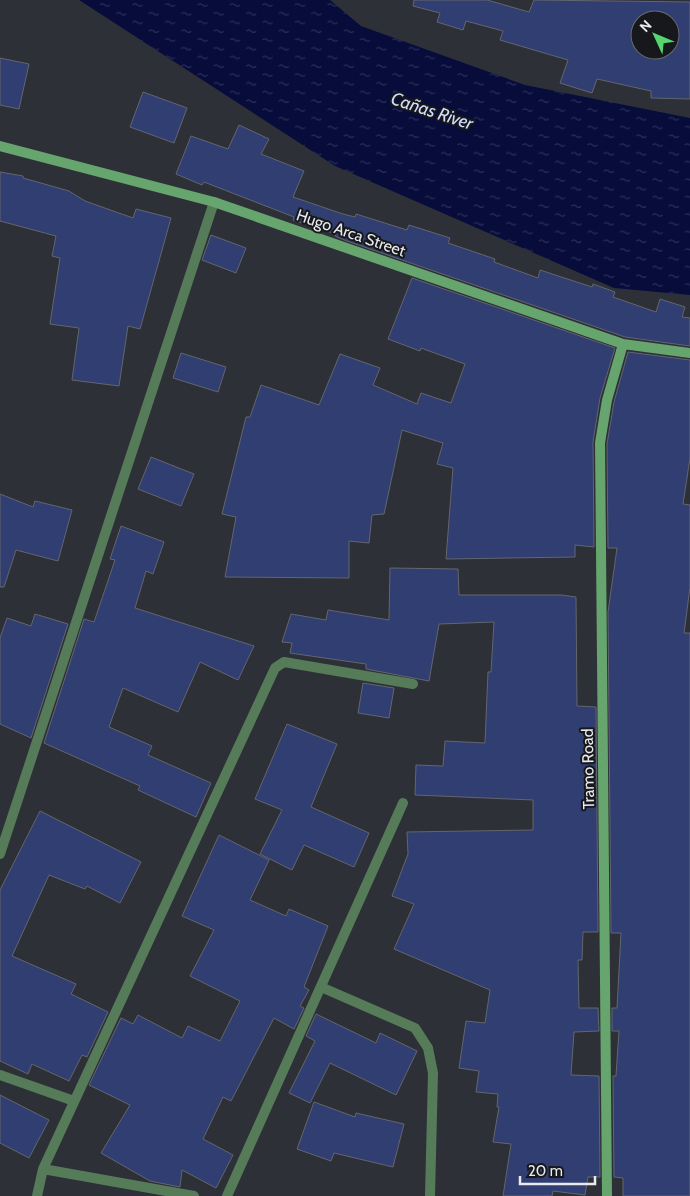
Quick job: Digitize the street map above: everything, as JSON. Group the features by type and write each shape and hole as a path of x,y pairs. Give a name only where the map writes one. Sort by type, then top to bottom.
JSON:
{"street":[{"name":"Hugo Arca Street","path":"0,146 214,202 623,344 690,353"},
{"path":"0,854 214,202"},
{"name":"Tramo Road","path":"608,1196 600,443 607,400 623,344"},
{"path":"37,1196 43,1169 275,668 284,662 413,684"},
{"path":"227,1196 403,803"},
{"path":"321,987 415,1028 428,1048 433,1074 430,1196"},
{"path":"0,1075 74,1101"},
{"path":"43,1169 194,1196"}],"water":[{"name":"Cañas River","path":"79,0 330,0 361,26 525,85 690,118 690,295 614,288 335,166"}],"building":[{"path":"414,0 487,0 529,12 534,0 690,2 690,99 651,98 651,91 597,79 592,93 560,83 568,60 500,40 503,31 466,21 463,30 437,22 440,13 413,6"},
{"path":"0,58 29,64 19,109 0,105"},
{"path":"143,92 187,108 174,143 130,127"},
{"path":"239,125 269,139 261,154 304,171 293,197 343,214 355,217 356,214 407,230 409,225 450,238 448,243 495,259 494,262 538,278 540,270 592,287 593,284 615,292 613,297 656,312 660,299 685,307 682,317 690,318 690,346 625,337 347,241 335,236 336,234 293,220 294,217 204,182 202,185 176,174 191,136 228,149"},
{"path":"0,172 23,176 23,178 69,191 85,201 133,218 136,209 171,218 140,329 128,326 119,386 72,380 79,328 50,324 60,258 52,256 56,236 0,221"},
{"path":"211,235 246,248 236,273 202,260"},
{"path":"412,278 615,348 600,398 593,442 594,547 575,545 575,557 446,559 453,468 437,464 443,443 402,430 384,514 372,515 369,543 349,541 349,578 225,577 236,517 222,514 246,417 250,417 261,385 319,405 340,354 380,368 373,385 417,404 421,393 451,403 465,364 421,348 420,351 388,339"},
{"path":"628,352 690,360 690,458 683,504 690,505 690,587 684,633 690,633 690,1196 623,1196 623,1178 614,1177 613,1076 616,1076 619,1031 612,1031 612,1008 617,1008 621,933 611,933 608,612 617,548 608,548 607,444 614,402"},
{"path":"181,353 226,367 218,392 173,378"},
{"path":"151,457 194,474 181,506 138,489"},
{"path":"0,494 33,507 35,501 72,510 58,561 16,550 4,587 0,587"},
{"path":"121,526 164,542 153,574 146,571 135,608 254,646 238,680 200,662 178,712 123,688 109,727 152,746 148,755 211,783 196,817 138,790 140,786 44,743 84,619 94,622 115,560 110,559"},
{"path":"390,568 458,569 459,595 561,595 576,597 577,706 596,707 598,932 583,932 582,960 578,960 579,1008 598,1008 599,1031 574,1032 571,1075 599,1076 600,1177 588,1177 585,1195 553,1191 552,1196 503,1196 511,1144 493,1142 499,1107 497,1107 498,1094 476,1092 479,1071 459,1068 466,1021 485,1023 490,990 394,949 414,904 392,896 408,854 407,832 533,830 533,800 415,795 416,765 443,766 445,741 485,743 488,672 491,672 494,622 439,624 429,681 366,669 366,664 290,653 292,643 282,642 291,614 326,620 328,610 389,620"},
{"path":"35,614 68,624 31,738 0,724 0,638 7,618 31,626"},
{"path":"363,683 394,688 389,718 358,713"},
{"path":"287,724 337,744 311,807 369,833 354,867 304,845 292,870 260,854 282,810 255,799"},
{"path":"40,811 141,862 120,903 87,886 85,889 49,875 12,956 76,984 71,994 108,1012 87,1057 82,1055 69,1081 32,1064 28,1074 0,1061 0,890"},
{"path":"219,835 269,860 250,900 286,916 289,909 328,926 304,987 309,990 300,1006 304,1008 294,1029 274,1018 231,1101 223,1097 203,1139 233,1155 216,1188 182,1170 180,1187 150,1181 101,1153 130,1105 89,1085 121,1018 133,1024 138,1015 182,1038 188,1026 220,1041 240,1001 190,976 214,930 182,916"},
{"path":"316,1014 376,1043 380,1033 417,1051 396,1095 330,1063 310,1103 289,1093 315,1041 306,1036"},
{"path":"0,1095 49,1120 29,1158 0,1143"},
{"path":"314,1102 355,1117 356,1113 404,1124 393,1167 334,1153 331,1161 297,1149"}]}
